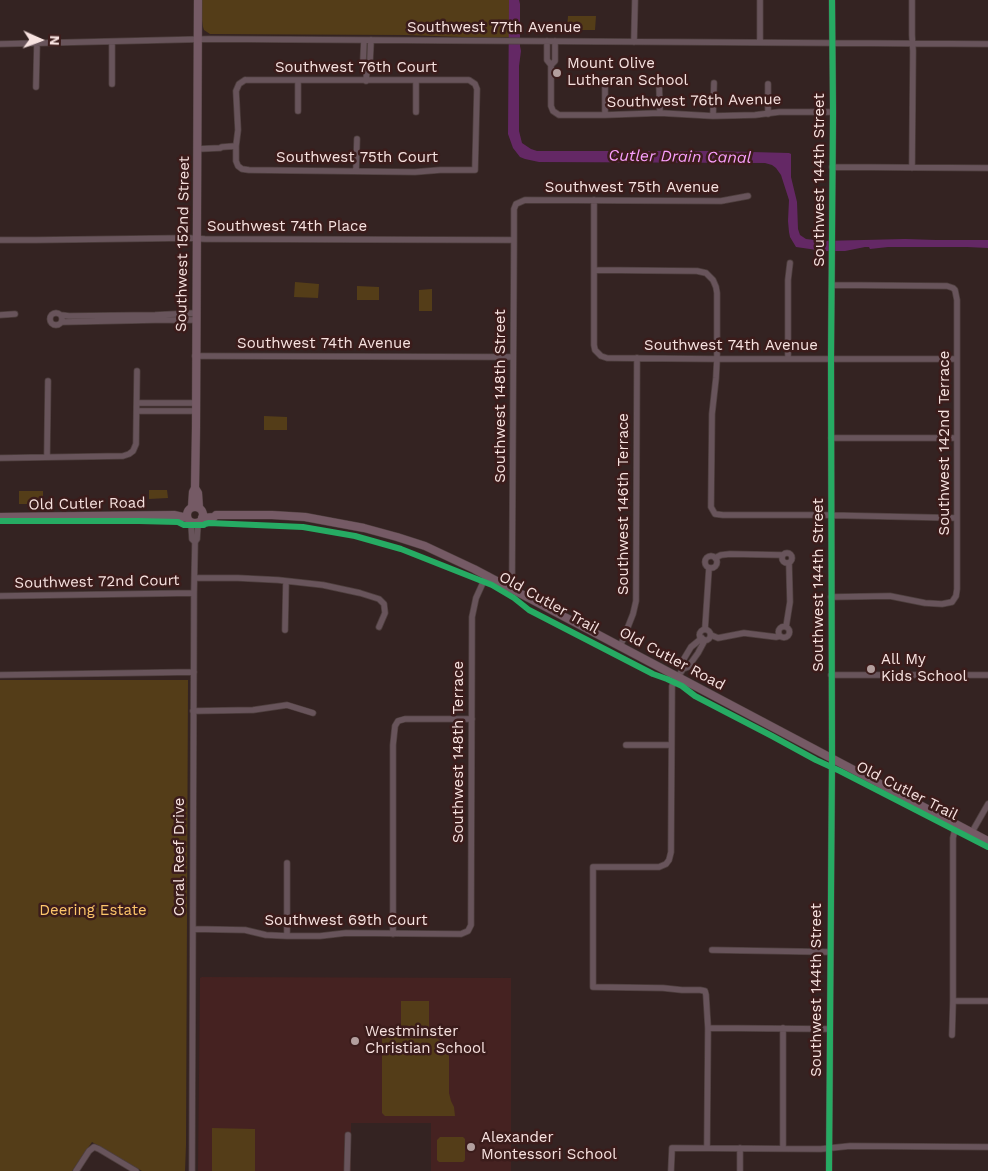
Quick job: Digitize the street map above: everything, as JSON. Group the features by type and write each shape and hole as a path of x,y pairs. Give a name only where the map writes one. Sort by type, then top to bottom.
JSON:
{"main road":[{"name":"Southwest 152nd Street","path":"195,514 193,492 195,488 196,407 198,0"},
{"name":"Old Cutler Road","path":"0,517 174,515 214,512 216,515 290,516 364,528 425,546 450,557 988,841"}],"street":[{"path":"634,0 634,42"},
{"path":"760,0 760,42"},
{"name":"Southwest 144th Street","path":"829,1171 832,759 832,0"},
{"path":"912,0 912,168"},
{"name":"Southwest 77th Avenue","path":"0,44 198,40 367,40 988,44"},
{"path":"366,81 367,68 363,62 367,40"},
{"path":"547,41 547,60 551,65 555,61 555,41"},
{"path":"112,42 112,84"},
{"path":"36,43 36,87"},
{"name":"Southwest 76th Avenue","path":"551,65 551,106 555,112 561,115 660,113 756,116 780,112 833,112"},
{"name":"Southwest 76th Court","path":"236,146 238,130 236,91 239,84 245,80 467,80 474,83 477,89 475,170"},
{"path":"298,80 298,111"},
{"path":"416,81 416,112"},
{"path":"659,82 660,113"},
{"path":"605,83 605,115"},
{"path":"713,116 714,83"},
{"path":"768,84 768,114"},
{"path":"356,171 357,139"},
{"path":"197,147 220,148 222,146 236,146"},
{"name":"Southwest 75th Court","path":"236,146 236,163 239,168 249,170 415,172 475,170"},
{"path":"832,167 988,168"},
{"name":"Southwest 75th Avenue","path":"516,204 525,200 720,201 748,196"},
{"path":"594,200 594,270 694,271 702,272 713,280 716,290 717,359 712,414 711,507 715,514 957,518"},
{"name":"Southwest 148th Street","path":"512,590 514,209 516,204"},
{"name":"Southwest 74th Place","path":"0,240 197,238 514,240"},
{"path":"788,359 788,280 790,263"},
{"name":"Southwest 74th Avenue","path":"594,270 594,345 600,356 605,358 958,359"},
{"name":"Southwest 142nd Terrace","path":"831,597 890,596 938,604 949,603 954,599 957,588 958,359 957,300 953,288 943,286 832,285"},
{"path":"0,315 15,314"},
{"path":"62,318 196,317"},
{"name":"Southwest 74th Avenue","path":"196,356 513,357"},
{"name":"Southwest 146th Terrace","path":"620,647 636,601 637,358"},
{"path":"0,458 123,456 130,454 136,444 136,371"},
{"path":"47,456 48,381"},
{"path":"137,403 196,407"},
{"path":"137,411 196,407"},
{"path":"831,438 957,438"},
{"name":"Coral Reef Drive","path":"192,1171 195,542 192,539 195,514"},
{"path":"705,629 711,635 718,638 744,633 785,638 789,635 789,630 786,628 790,602 789,563 783,561 783,555 727,554 715,558 716,565 713,568 709,568 705,629 700,635 704,644 688,667 683,669 677,676 672,686 671,852 668,862 659,867 593,867 593,987 705,991 708,1028 707,1148"},
{"name":"Southwest 148th Terrace","path":"469,930 471,921 473,612 476,598 486,576"},
{"name":"Southwest 72nd Court","path":"195,578 286,581 323,585 360,593 378,599 384,604 385,612 380,627"},
{"path":"285,630 286,581"},
{"name":"Southwest 72nd Court","path":"0,596 194,593"},
{"path":"683,669 682,662 691,647 703,639 708,640 711,635"},
{"path":"0,675 194,672"},
{"path":"831,675 988,675"},
{"path":"193,710 253,710 287,705 313,713"},
{"path":"393,934 393,745 396,723 409,718 472,719"},
{"path":"626,745 671,745"},
{"path":"972,832 988,804"},
{"path":"952,1034 953,838 956,824"},
{"path":"287,863 287,936"},
{"name":"Southwest 69th Court","path":"193,929 250,930 266,935 287,936 327,936 346,933 461,934 469,930"},
{"path":"712,950 830,952"},
{"path":"953,1001 988,1001"},
{"path":"708,1028 830,1028"},
{"path":"783,1028 783,1148"},
{"path":"347,1171 348,1135"},
{"path":"76,1171 89,1151 94,1147 136,1171"},
{"path":"671,1171 672,1148 988,1147"},
{"path":"740,1148 740,1171"}],"shaded area":[{"name":"Westminster Christian School","path":"200,978 511,978 511,1171 431,1171 431,1123 351,1123 351,1171 198,1171"}],"green space":[{"path":"202,0 509,0 509,37 210,34 203,27"},
{"path":"568,16 596,16 595,30 567,30"},
{"path":"295,282 319,284 318,298 294,297"},
{"path":"357,286 379,287 379,300 357,300"},
{"path":"432,289 432,311 419,311 419,290"},
{"path":"264,416 287,417 287,430 264,430"},
{"path":"149,490 167,490 168,498 149,499"},
{"path":"19,491 43,491 43,504 19,504"},
{"name":"Deering Estate","path":"0,680 188,680 185,1171 142,1171 92,1142 72,1171 0,1171"},
{"path":"401,1001 429,1001 429,1029 401,1029"},
{"path":"382,1035 429,1036 438,1039 449,1048 449,1093 455,1116 385,1116 382,1113"},
{"path":"212,1128 255,1129 255,1171 212,1171"},
{"path":"440,1137 463,1137 465,1139 465,1160 463,1162 439,1162 437,1160 437,1140"}],"water":[{"name":"Cutler Drain Canal","path":"509,0 519,0 520,4 519,131 522,143 531,149 537,151 789,153 791,154 791,177 797,202 798,229 800,235 806,239 822,241 988,240 988,248 888,247 870,249 865,247 845,251 824,251 796,247 790,237 788,221 789,200 781,175 772,165 765,163 539,162 520,157 513,148 508,134"}],"cycle path":[{"path":"829,1171 832,759 832,0"},
{"name":"Old Cutler Trail","path":"0,521 139,521 178,522 184,525 204,525 209,523 303,527 355,536 401,549 492,585 514,598 529,610 653,674 682,686 695,696 816,760 988,847"}],"place":[{"name":"Mount Olive Lutheran School","path":"557,73"},
{"name":"All My Kids School","path":"871,669"},
{"name":"Westminster Christian School","path":"355,1041"},
{"name":"Alexander Montessori School","path":"471,1147"}]}
